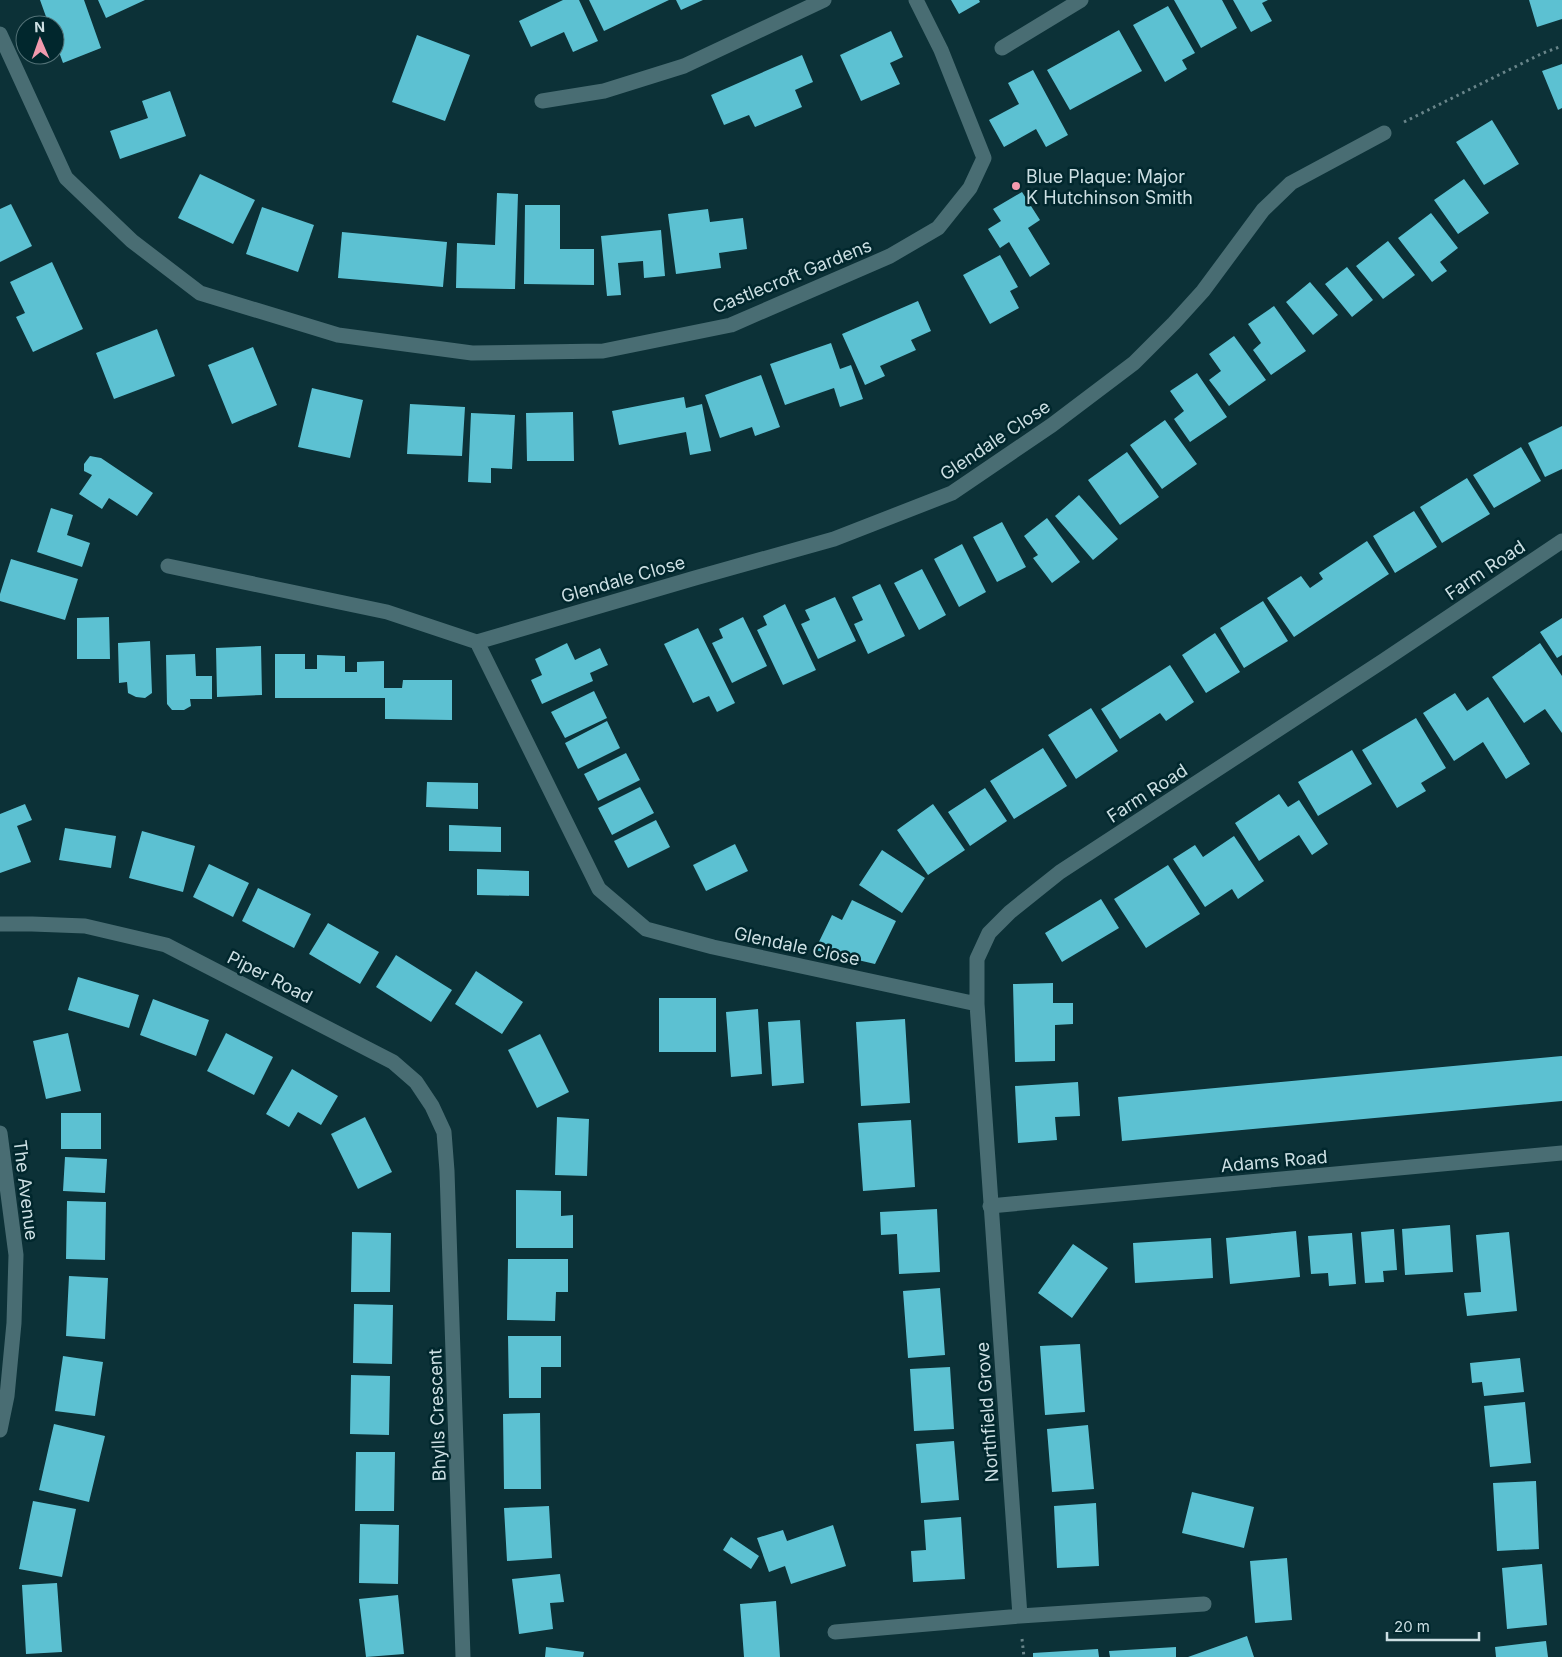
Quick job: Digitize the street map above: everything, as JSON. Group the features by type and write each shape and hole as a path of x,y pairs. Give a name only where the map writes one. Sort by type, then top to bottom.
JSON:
{"street":[{"path":"542,101 604,91 684,66 824,0"},
{"name":"Castlecroft Gardens","path":"0,34 66,178 132,241 200,293 338,335 472,352 604,351 730,325 890,256 938,228 970,188 984,158 941,50 916,0"},
{"path":"1002,48 1081,0"},
{"name":"Glendale Close","path":"976,1004 713,947 646,929 599,889 477,642 834,539 952,493 1052,425 1134,362 1174,323 1203,291 1263,210 1291,183 1384,133"},
{"name":"Farm Road","path":"990,1206 976,1004 977,959 989,933 1025,900 1060,872 1383,661 1562,541"},
{"path":"168,566 388,612 477,642"},
{"name":"Piper Road","path":"0,924 85,926 166,945 393,1062 416,1082 432,1106 444,1132 447,1172"},
{"name":"The Avenue","path":"0,1133 16,1255 14,1323 7,1396 0,1430"},
{"path":"1562,1153 1562,1159"},
{"name":"Adams Road","path":"990,1206 1562,1153"},
{"name":"Bhylls Crescent","path":"447,1172 464,1657"},
{"name":"Northfield Grove","path":"990,1206 1020,1616"},
{"path":"836,1632 1020,1616 1204,1604"}],"path":[{"path":"1384,133 1543,53 1562,46"}],"building":[{"path":"40,0 84,0 101,48 65,62 65,15 45,15"},
{"path":"98,0 145,0 106,18"},
{"path":"563,0 579,0 598,41 573,52 564,32 531,47 519,21"},
{"path":"589,0 669,0 604,31"},
{"path":"676,0 703,0 681,10"},
{"path":"951,0 979,0 980,2 959,14"},
{"path":"1174,0 1222,0 1237,28 1201,48"},
{"path":"1233,0 1268,0 1262,3 1272,21 1251,32"},
{"path":"1529,0 1562,0 1562,19 1537,27"},
{"path":"1168,6 1195,53 1182,60 1187,69 1165,82 1133,25"},
{"path":"1119,30 1142,71 1070,110 1047,70"},
{"path":"891,31 903,57 890,63 900,84 861,101 840,55"},
{"path":"417,35 470,55 445,121 392,102"},
{"path":"802,55 813,82 795,90 802,107 755,127 749,115 724,125 711,95"},
{"path":"1562,64 1562,108 1558,110 1542,71"},
{"path":"1033,70 1068,135 1046,147 1036,129 1004,147 989,120 1019,104 1008,83"},
{"path":"170,91 186,136 120,159 110,131 148,118 142,101"},
{"path":"1492,120 1519,164 1484,185 1456,142"},
{"path":"200,174 255,200 233,244 178,218"},
{"path":"1464,179 1489,213 1458,234 1434,200"},
{"path":"1022,192 1040,220 1028,228 1050,264 1030,277 1009,242 1000,248 988,229 1001,221 993,209"},
{"path":"497,193 518,194 515,289 456,288 457,243 495,245"},
{"path":"11,204 32,246 0,262 0,209"},
{"path":"525,205 560,205 560,249 594,249 594,285 524,284"},
{"path":"262,207 314,225 298,272 246,254"},
{"path":"708,209 710,222 743,218 747,249 719,253 721,268 676,274 668,214"},
{"path":"1431,213 1458,248 1440,262 1447,271 1432,282 1398,238"},
{"path":"661,230 665,276 644,278 643,261 618,263 621,295 607,296 601,236"},
{"path":"342,232 447,242 443,287 338,278"},
{"path":"1388,241 1415,275 1383,299 1356,266"},
{"path":"1000,255 1018,287 1010,291 1019,308 990,324 963,275"},
{"path":"52,262 83,329 33,352 16,317 25,313 10,282"},
{"path":"1347,267 1373,300 1352,317 1325,284"},
{"path":"1310,282 1338,315 1313,335 1286,302"},
{"path":"918,301 931,331 911,340 916,350 880,366 885,376 865,385 842,334"},
{"path":"1274,306 1306,351 1271,375 1253,350 1261,343 1248,324"},
{"path":"157,329 175,376 114,399 96,353"},
{"path":"1234,336 1266,380 1229,406 1209,380 1221,371 1209,354"},
{"path":"831,343 840,369 851,365 863,399 840,407 834,388 785,405 770,364"},
{"path":"253,347 277,405 232,424 208,365"},
{"path":"1197,373 1227,417 1190,442 1174,419 1184,411 1170,391"},
{"path":"761,375 780,427 755,436 752,427 720,438 705,395"},
{"path":"312,388 363,400 350,458 298,447"},
{"path":"684,397 686,408 702,404 711,451 690,455 686,432 619,445 612,411"},
{"path":"410,404 465,407 462,456 407,454"},
{"path":"573,412 574,461 527,461 526,413"},
{"path":"471,413 515,415 512,469 491,468 491,483 468,482"},
{"path":"1165,420 1197,464 1162,489 1130,445"},
{"path":"1562,426 1562,469 1545,477 1528,443"},
{"path":"1521,447 1541,481 1494,508 1473,475"},
{"path":"1127,452 1159,497 1120,525 1088,480"},
{"path":"90,456 101,458 153,493 137,516 109,498 102,509 79,494 92,475 84,471 84,464"},
{"path":"1467,478 1490,514 1442,543 1420,507"},
{"path":"1079,495 1118,539 1093,560 1055,516"},
{"path":"51,508 73,515 67,535 90,543 82,567 37,552"},
{"path":"1414,511 1437,547 1395,573 1373,536"},
{"path":"1047,518 1080,562 1052,583 1033,558 1038,555 1024,536"},
{"path":"1002,522 1026,567 997,582 973,537"},
{"path":"1367,541 1389,574 1294,637 1267,598 1301,576 1310,588 1323,579 1319,573"},
{"path":"962,544 986,592 959,607 934,559"},
{"path":"11,559 78,579 65,620 0,601 0,594"},
{"path":"922,569 946,615 919,630 894,583"},
{"path":"880,584 905,636 868,654 854,624 863,620 852,597"},
{"path":"835,597 856,641 818,659 801,624 810,620 805,610"},
{"path":"1263,601 1288,641 1244,668 1220,628"},
{"path":"785,604 816,670 783,685 757,630 767,625 763,616"},
{"path":"109,617 110,659 77,659 77,618"},
{"path":"743,617 767,666 732,683 712,643 723,638 719,629"},
{"path":"1562,618 1562,655 1557,658 1540,632"},
{"path":"698,628 735,703 717,712 709,696 693,703 664,644"},
{"path":"1215,633 1240,672 1206,693 1182,655"},
{"path":"150,641 152,693 145,698 136,697 128,693 127,682 119,683 118,643"},
{"path":"567,643 575,660 600,648 608,665 590,673 593,681 542,704 531,680 542,675 535,659"},
{"path":"1540,643 1562,676 1562,733 1545,709 1524,723 1492,677"},
{"path":"261,646 262,695 217,697 216,648"},
{"path":"195,654 196,676 212,676 212,699 190,699 191,706 184,710 172,710 167,704 166,655"},
{"path":"275,654 305,654 305,669 317,669 317,655 345,656 345,672 357,672 357,662 384,661 384,688 402,688 403,680 452,680 452,720 385,719 385,698 275,698"},
{"path":"1170,665 1194,702 1166,721 1160,713 1120,739 1101,709"},
{"path":"594,691 607,718 565,738 551,712"},
{"path":"1455,693 1467,711 1488,697 1530,764 1506,779 1483,742 1454,761 1423,713"},
{"path":"1091,708 1118,751 1076,779 1048,735"},
{"path":"1416,718 1446,768 1421,783 1426,791 1397,808 1362,750"},
{"path":"607,721 620,748 578,769 565,743"},
{"path":"1043,748 1067,786 1014,819 990,781"},
{"path":"1352,750 1372,784 1318,816 1298,782"},
{"path":"626,753 640,780 598,801 584,774"},
{"path":"427,782 478,783 478,809 426,807"},
{"path":"640,787 654,813 612,835 598,808"},
{"path":"985,788 1007,821 970,846 948,812"},
{"path":"1279,794 1288,807 1299,800 1328,844 1312,855 1299,835 1259,861 1235,823"},
{"path":"25,804 32,820 17,826 31,862 0,873 0,814"},
{"path":"933,804 965,850 928,875 897,830"},
{"path":"656,820 670,847 628,868 614,841"},
{"path":"449,825 501,827 501,852 449,851"},
{"path":"65,828 116,836 111,868 59,860"},
{"path":"142,831 195,846 183,892 129,878"},
{"path":"1234,836 1264,881 1238,899 1232,889 1205,907 1173,859 1195,845 1203,857"},
{"path":"735,844 748,871 706,891 693,865"},
{"path":"882,850 925,878 902,913 859,885"},
{"path":"209,864 249,883 233,917 193,897"},
{"path":"1168,865 1200,914 1146,948 1114,899"},
{"path":"477,869 529,871 529,896 477,895"},
{"path":"258,888 311,914 294,948 242,921"},
{"path":"1101,899 1119,928 1062,962 1045,933"},
{"path":"852,900 896,921 875,964 815,950 832,915 842,920"},
{"path":"328,923 379,952 360,984 309,954"},
{"path":"396,955 452,990 431,1022 376,987"},
{"path":"476,971 523,1002 502,1034 455,1004"},
{"path":"78,977 139,995 129,1028 68,1010"},
{"path":"1053,983 1053,1003 1073,1003 1073,1024 1055,1025 1055,1061 1015,1062 1013,984"},
{"path":"659,998 716,998 716,1052 659,1052"},
{"path":"153,999 209,1020 196,1056 140,1035"},
{"path":"758,1009 762,1074 731,1077 726,1012"},
{"path":"905,1019 910,1103 861,1106 856,1022"},
{"path":"800,1020 804,1083 772,1086 768,1022"},
{"path":"68,1033 81,1091 46,1099 33,1041"},
{"path":"226,1033 273,1057 254,1095 207,1071"},
{"path":"540,1034 569,1092 537,1108 508,1050"},
{"path":"1562,1056 1562,1101 1122,1141 1118,1097"},
{"path":"292,1069 338,1096 321,1125 298,1112 289,1127 266,1114"},
{"path":"1078,1082 1080,1116 1055,1117 1057,1140 1018,1143 1015,1086"},
{"path":"61,1113 101,1113 101,1149 61,1149"},
{"path":"365,1117 392,1172 358,1189 331,1134"},
{"path":"557,1117 589,1119 587,1176 555,1175"},
{"path":"911,1120 915,1187 863,1191 858,1123"},
{"path":"65,1157 107,1159 105,1193 63,1191"},
{"path":"516,1190 561,1191 561,1216 573,1215 573,1248 516,1248"},
{"path":"67,1201 106,1202 105,1260 66,1259"},
{"path":"937,1209 940,1272 899,1274 897,1234 881,1235 880,1212"},
{"path":"1450,1225 1453,1272 1405,1275 1402,1229"},
{"path":"1394,1229 1397,1270 1383,1271 1384,1282 1365,1283 1361,1232"},
{"path":"1296,1231 1300,1277 1230,1284 1226,1238"},
{"path":"352,1232 391,1233 390,1292 351,1292"},
{"path":"1509,1232 1517,1311 1467,1316 1464,1293 1481,1292 1476,1235"},
{"path":"1352,1233 1356,1284 1329,1286 1328,1273 1311,1274 1308,1236"},
{"path":"1211,1238 1213,1278 1135,1283 1133,1243"},
{"path":"1073,1244 1108,1268 1072,1318 1038,1293"},
{"path":"508,1259 568,1259 568,1292 556,1292 555,1321 507,1320"},
{"path":"69,1276 108,1278 105,1339 66,1336"},
{"path":"940,1288 945,1355 908,1358 903,1291"},
{"path":"354,1304 393,1305 392,1364 353,1363"},
{"path":"508,1336 561,1336 561,1367 541,1367 541,1398 509,1398"},
{"path":"1080,1344 1085,1412 1045,1415 1040,1346"},
{"path":"63,1356 103,1362 95,1416 55,1411"},
{"path":"1520,1358 1524,1392 1484,1396 1482,1382 1472,1383 1470,1363"},
{"path":"950,1367 954,1429 914,1431 910,1369"},
{"path":"351,1375 390,1376 389,1435 350,1434"},
{"path":"1525,1402 1531,1463 1490,1467 1484,1406"},
{"path":"540,1413 541,1489 504,1489 503,1414"},
{"path":"54,1424 105,1436 89,1502 39,1490"},
{"path":"1088,1425 1094,1489 1052,1492 1047,1429"},
{"path":"954,1441 959,1500 921,1503 916,1444"},
{"path":"356,1452 395,1452 394,1511 355,1511"},
{"path":"1536,1481 1539,1549 1497,1551 1493,1483"},
{"path":"1192,1492 1254,1507 1244,1548 1182,1533"},
{"path":"33,1501 76,1509 62,1577 19,1569"},
{"path":"1096,1503 1099,1566 1057,1568 1054,1506"},
{"path":"549,1506 552,1558 507,1561 504,1508"},
{"path":"961,1517 965,1579 913,1582 911,1551 926,1550 924,1520"},
{"path":"360,1524 399,1525 398,1584 359,1583"},
{"path":"833,1525 846,1566 791,1584 785,1566 769,1572 757,1538 783,1530 787,1541"},
{"path":"731,1537 759,1556 751,1569 723,1550"},
{"path":"1287,1558 1292,1620 1255,1623 1250,1561"},
{"path":"1542,1564 1547,1625 1507,1629 1502,1568"},
{"path":"560,1574 564,1602 550,1603 553,1629 519,1634 512,1579"},
{"path":"57,1583 62,1652 26,1654 22,1585"},
{"path":"398,1595 404,1654 366,1657 359,1599"},
{"path":"776,1601 780,1657 744,1657 740,1604"},
{"path":"1247,1636 1254,1657 1188,1657"},
{"path":"1546,1641 1548,1657 1496,1657 1495,1647"},
{"path":"546,1647 584,1652 583,1657 545,1657"},
{"path":"1176,1647 1176,1657 1110,1657 1109,1651"},
{"path":"1098,1649 1099,1657 1033,1657 1033,1653"}],"place":[{"name":"Blue Plaque: Major K Hutchinson Smith","path":"1016,186"}]}
